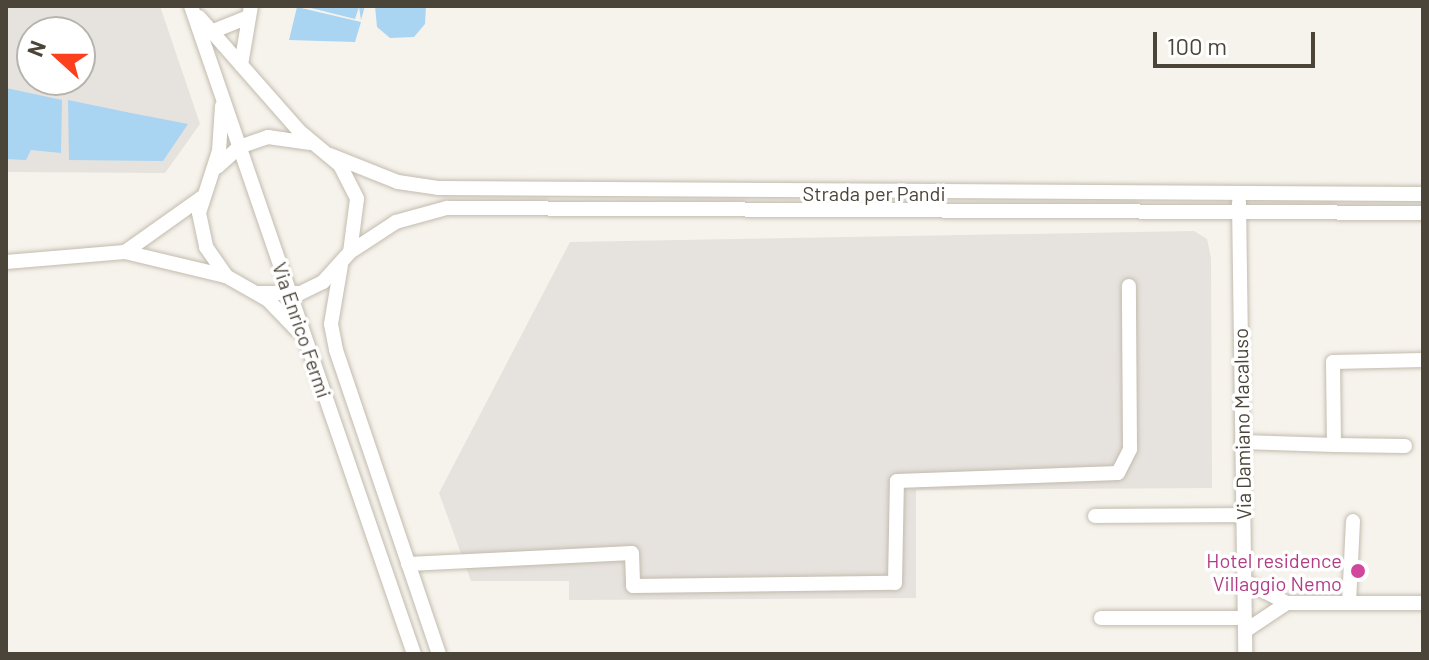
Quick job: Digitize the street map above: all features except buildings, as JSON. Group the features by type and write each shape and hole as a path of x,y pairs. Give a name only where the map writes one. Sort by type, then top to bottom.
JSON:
{"street":[{"path":"192,9 207,36 241,65 317,146 330,155"},
{"path":"207,36 250,11"},
{"path":"241,65 250,11"},
{"name":"Via Enrico Fermi","path":"207,36 239,147 414,654"},
{"path":"222,94 221,138 201,198 206,247 226,276"},
{"path":"209,178 239,147 285,136 317,146"},
{"name":"Via Enrico Fermi","path":"330,155 357,199 331,324 340,365 439,654"},
{"name":"Strada per Pandi","path":"330,155 398,182 438,188 1423,194"},
{"name":"Via Damiano Macaluso","path":"1239,193 1245,654"},
{"path":"125,252 201,198"},
{"name":"Strada per Pandi","path":"290,295 323,282 346,259 396,222 447,208 1423,213"},
{"path":"6,262 125,252 226,276 284,313 308,347"},
{"path":"408,564 632,553 633,586 895,583 897,481 1118,473 1130,449 1129,286"},
{"path":"257,293 290,295"},
{"path":"1334,445 1333,362 1423,360"},
{"path":"1242,442 1405,446"},
{"path":"1095,516 1243,515"},
{"path":"1349,603 1353,521"},
{"path":"1244,581 1287,603"},
{"path":"1101,618 1244,624 1287,603 1423,603"}],"shaded area":[{"path":"6,6 160,6 200,124 165,173 6,172"},
{"path":"1194,231 1207,239 1211,258 1212,488 916,490 916,598 569,600 569,581 471,581 439,493 570,242"}],"water":[{"path":"303,6 359,7 355,19"},
{"path":"375,6 426,6 425,24 414,37 390,38 377,27"},
{"path":"297,7 361,22 355,42 289,40"},
{"path":"6,88 16,90 16,96 62,100 61,153 31,150 26,160 6,159"},
{"path":"68,100 188,124 163,161 69,160"}],"place":[{"name":"Hotel residence Villaggio Nemo","path":"1358,571"}]}
